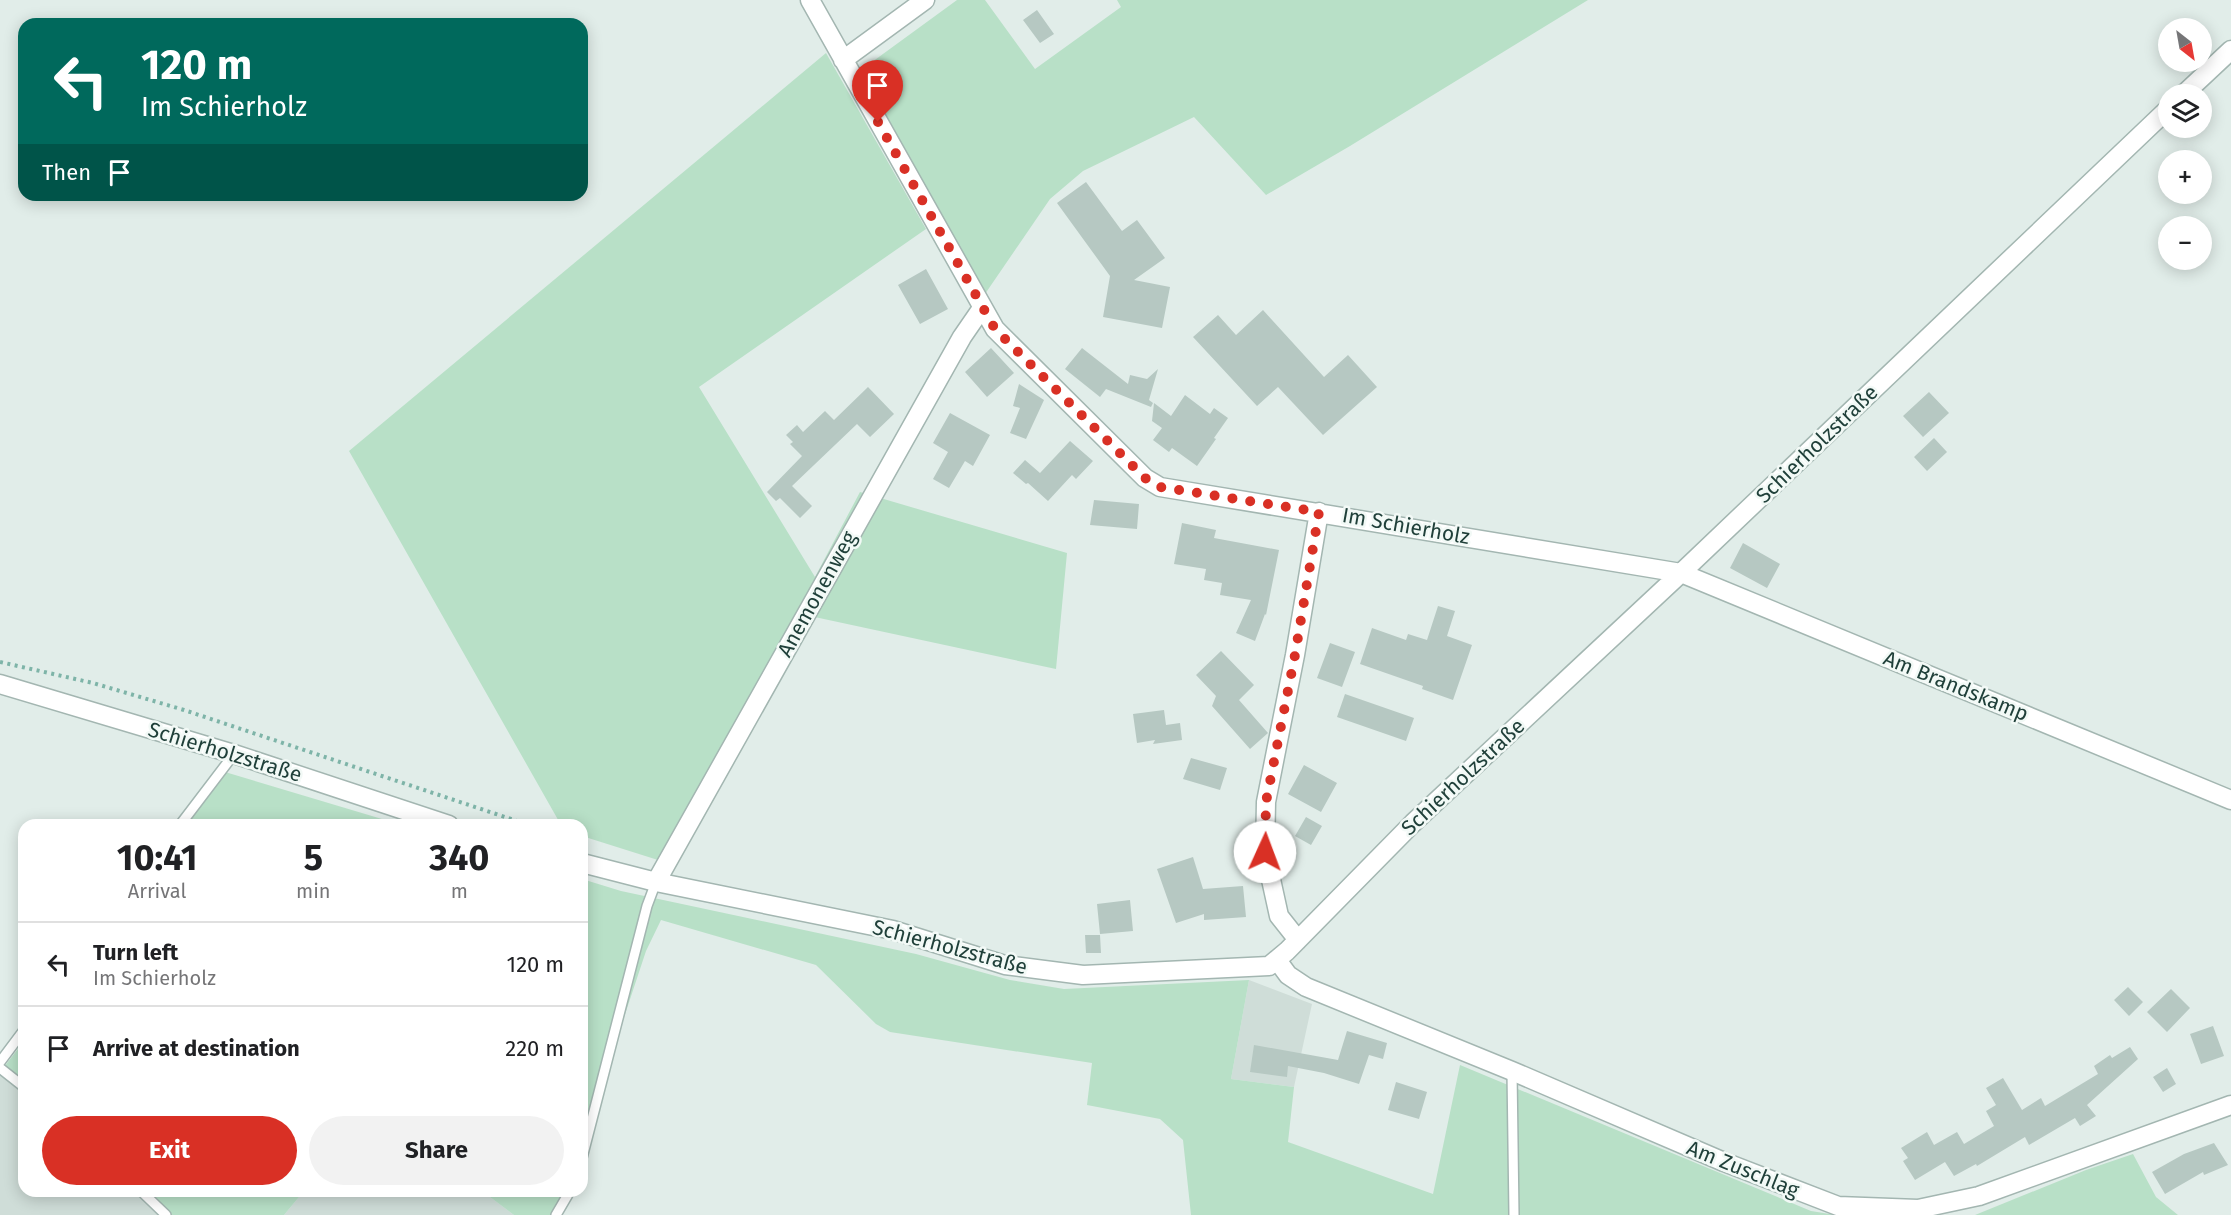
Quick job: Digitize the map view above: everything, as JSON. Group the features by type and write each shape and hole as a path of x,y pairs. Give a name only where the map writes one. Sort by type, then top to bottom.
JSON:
{"street":[{"name":"Im Schierholz","path":"810,0 995,329 1145,478 1160,487 1681,573"},
{"path":"843,60 926,0"},
{"path":"2195,84 2231,50"},
{"name":"Schierholzstraße","path":"588,865 656,882 893,930 1005,965 1029,969 1083,975 1263,968 1277,960 1413,823 1681,573 2158,118"},
{"name":"Anemonenweg","path":"656,882 962,337 982,308"},
{"path":"1298,940 1279,916 1265,852 1266,802 1295,655 1319,512"},
{"name":"Am Brandskamp","path":"1681,573 2231,800"},
{"name":"Schierholzstraße","path":"0,684 234,754 431,819"},
{"name":"Am Zuschlag","path":"1277,960 1288,975 1306,987 1512,1071 1724,1162 1838,1206 1918,1209 1979,1196 2231,1105"}],"lane":[{"path":"185,819 234,754"},
{"path":"588,1135 647,906 656,882"},
{"path":"0,1062 18,1038"},
{"path":"0,1068 18,1082"},
{"path":"1512,1071 1514,1215"},
{"path":"147,1197 166,1215"},
{"path":"556,1215 566,1197"}],"path":[{"path":"0,662 93,683 184,710 512,819"}],"shaded area":[{"path":"1249,980 1312,1004 1294,1087 1231,1079"},
{"path":"0,1072 18,1080 18,1197 152,1197 172,1215 0,1215"},
{"path":"299,1197 490,1197 514,1215 284,1215"}],"green space":[{"path":"957,0 985,0 1035,69 1121,7 1117,0 1588,0 1266,195 1194,117 1083,171 1050,199 985,294 864,78 872,62"},
{"path":"826,53 926,229 699,387 815,577 860,492 1067,553 1056,669 796,613 658,860 588,838 588,819 558,819 349,451"},
{"path":"225,772 382,819 190,819"},
{"path":"588,881 621,891 916,954 1010,980 1064,989 1249,980 1231,1079 1294,1087 1288,1142 1433,1194 1460,1065 1811,1211 1836,1215 1191,1215 1183,1140 1160,1119 1087,1105 1092,1063 890,1032 876,1024 816,965 661,920 646,951 588,1126"},
{"path":"18,1049 18,1078 4,1067"},
{"path":"2133,1154 2156,1197 2178,1215 1975,1215 2086,1170"},
{"path":"152,1197 299,1197 284,1215 172,1215"},
{"path":"490,1197 564,1197 556,1215 514,1215"}],"building":[{"path":"1037,10 1054,34 1040,43 1023,20"},
{"path":"1086,182 1122,231 1137,220 1165,258 1134,280 1170,287 1162,328 1103,317 1110,276 1057,203"},
{"path":"926,269 948,309 920,324 898,285"},
{"path":"1263,310 1324,377 1348,355 1377,387 1323,435 1278,387 1257,406 1193,337 1218,315 1236,335"},
{"path":"991,348 1014,373 987,397 965,372"},
{"path":"1082,348 1128,384 1130,375 1147,379 1158,369 1149,400 1153,403 1151,407 1106,389 1100,397 1065,369"},
{"path":"1019,384 1044,400 1026,439 1010,433 1020,408 1013,406"},
{"path":"868,387 894,414 870,437 857,424 792,486 812,506 800,518 780,498 776,501 767,492 802,456 790,444 793,442 786,435 797,425 803,432 825,411 834,420"},
{"path":"1929,392 1949,413 1923,437 1903,416"},
{"path":"1185,395 1210,414 1214,408 1228,418 1197,466 1172,448 1169,452 1153,440 1162,428 1152,421 1154,403 1171,416"},
{"path":"950,413 990,435 973,466 965,461 949,488 933,479 948,452 933,443"},
{"path":"1934,438 1947,452 1927,471 1914,457"},
{"path":"1070,441 1093,461 1076,479 1072,475 1048,501 1013,473 1025,460 1040,473"},
{"path":"1094,500 1139,504 1137,529 1090,525"},
{"path":"1182,523 1216,530 1214,538 1279,550 1266,615 1255,641 1236,633 1251,600 1220,595 1222,583 1204,580 1206,569 1174,564"},
{"path":"1743,543 1780,564 1767,588 1730,568"},
{"path":"1438,606 1455,611 1447,636 1472,645 1453,700 1422,689 1423,686 1360,664 1372,628 1406,640 1408,634 1427,640"},
{"path":"1330,643 1355,652 1342,687 1317,678"},
{"path":"1221,651 1254,685 1239,700 1268,733 1250,749 1212,706 1216,696 1196,675"},
{"path":"1345,694 1414,718 1406,741 1337,717"},
{"path":"1164,710 1166,725 1180,723 1182,740 1153,744 1155,740 1137,743 1133,714"},
{"path":"1191,758 1227,768 1220,790 1183,779"},
{"path":"1304,765 1337,783 1321,812 1288,794"},
{"path":"1306,817 1322,826 1311,845 1295,836"},
{"path":"1193,857 1203,889 1243,886 1246,917 1204,920 1204,914 1176,923 1157,869"},
{"path":"1130,900 1133,931 1100,934 1097,904"},
{"path":"1085,935 1100,935 1101,953 1086,953"},
{"path":"2128,987 2143,1002 2129,1016 2114,1000"},
{"path":"2171,989 2190,1008 2167,1032 2147,1012"},
{"path":"2213,1026 2224,1056 2201,1064 2190,1034"},
{"path":"1347,1031 1387,1043 1383,1059 1369,1055 1359,1084 1324,1073 1288,1066 1287,1077 1250,1072 1254,1045 1338,1060"},
{"path":"2130,1047 2138,1059 2087,1105 2096,1116 2080,1126 2075,1118 2029,1145 2025,1137 1977,1166 1976,1164 1954,1176 1945,1162 1915,1180 1903,1161 1908,1158 1901,1148 1927,1132 1934,1145 1957,1132 1964,1144 1994,1126 1986,1111 1996,1105 1986,1088 2003,1078 2022,1110 2041,1098 2045,1106 2098,1074 2094,1066 2110,1055 2112,1058"},
{"path":"2167,1068 2176,1084 2163,1092 2153,1077"},
{"path":"1396,1082 1427,1092 1419,1119 1388,1110"},
{"path":"2214,1143 2228,1165 2204,1175 2203,1172 2165,1194 2152,1172 2184,1154"}],"route":[{"path":"878,122 995,329 1145,478 1160,487 1319,512 1295,655 1266,802 1265,852"}]}
